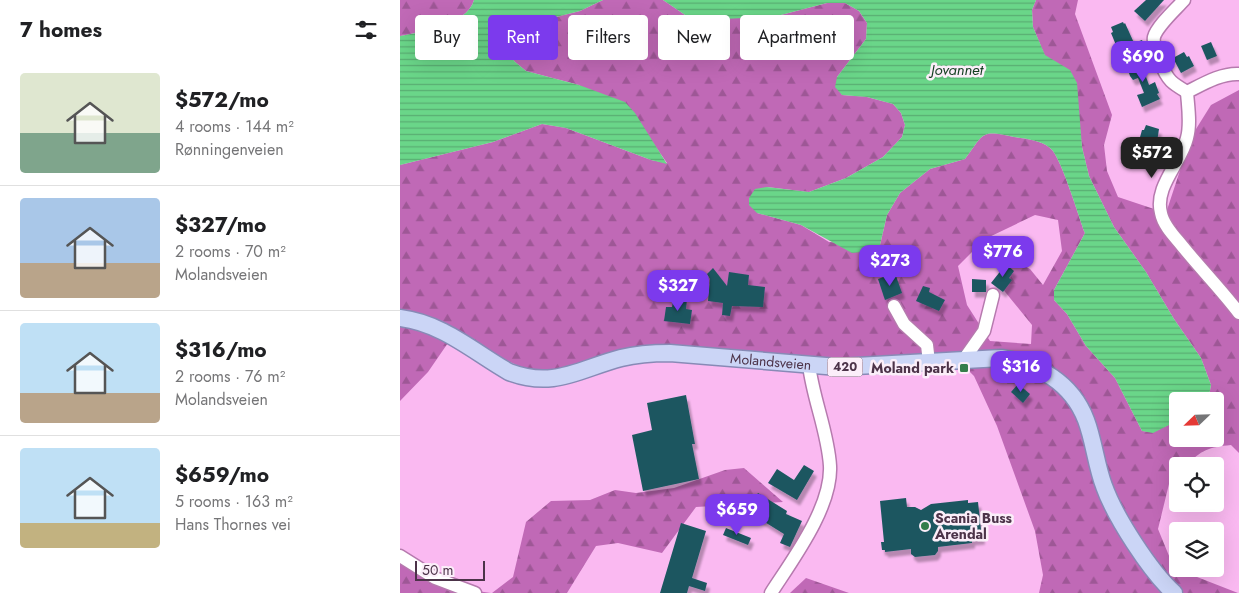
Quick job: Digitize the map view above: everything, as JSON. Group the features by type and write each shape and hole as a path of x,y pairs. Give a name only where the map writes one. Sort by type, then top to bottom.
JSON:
{"main road":[{"name":"Molandsveien","path":"400,318 438,328 509,372 522,377 536,379 561,377 618,358 648,353 855,367 1002,358 1020,362 1044,371 1064,386 1080,407 1086,420 1103,485 1110,500 1147,561 1165,585 1174,593"}],"street":[{"path":"1184,0 1158,30 1154,36 1154,42 1167,74 1172,81 1187,92"},
{"path":"1187,92 1223,76 1239,74"},
{"path":"1187,92 1188,136 1183,153 1165,184 1161,195 1161,214 1172,233 1239,313"},
{"path":"966,360 966,355 984,331 993,295"},
{"path":"894,306 904,324 927,345 929,362"},
{"path":"771,593 806,538 826,497 830,480 830,465 822,424 811,386 809,365"},
{"path":"400,556 435,578 475,593"}],"green space":[{"path":"400,0 474,0 470,9 464,15 415,15 415,33 400,36"},
{"path":"603,0 663,0 685,15 658,15 658,60 730,60 730,17 740,16 740,60 850,60 837,77 842,95 867,97 893,104 901,113 905,125 902,137 883,157 846,178 809,192 767,187 757,213 801,225 829,242 880,245 887,215 900,193 930,169 965,159 984,136 995,134 1033,140 1050,148 1059,163 1085,233 1054,290 1054,300 1067,314 1086,346 1115,378 1142,431 1153,432 1169,425 1169,448 1213,448 1195,457 1169,457 1169,484 1158,529 1169,556 1169,577 1197,577 1238,593 1039,593 1043,575 1035,531 997,426 974,376 961,363 906,364 680,353 583,369 532,372 482,349 450,340 428,372 400,401 400,165 493,142 542,124 566,128 651,160 667,163 651,140 579,85 526,71 514,61 558,60 558,16 580,11","holes":["1035,215 1058,220 1062,251 1043,285 1030,269 1015,260 997,282 1032,325 1031,344 990,341 967,305 958,266 985,239"]},
{"path":"1036,0 1078,0 1075,14 1112,115 1104,145 1107,171 1118,197 1166,213 1191,137 1211,105 1239,90 1239,453 1231,445 1224,446 1224,392 1210,392 1211,385 1201,358 1174,319 1146,272 1114,227 1089,176 1082,147 1079,121 1056,63 1045,56 1033,27 1032,10"},
{"path":"827,3 845,3 859,11 867,23 866,39 854,55 854,15 781,15"},
{"path":"744,468 783,502 696,507 662,553 618,543 596,546 567,593 492,593 513,577 526,522 551,501 590,500 615,490 636,493 674,488 725,470"},
{"path":"400,564 436,585 491,593 400,593"},
{"path":"806,578 849,593 790,593"}],"water":[{"path":"474,0 603,0 580,11 558,16 488,15 488,60 514,60 526,71 579,85 625,102 635,113 667,164 651,160 566,128 542,124 493,142 400,165 400,36 415,33 415,60 478,60 478,15 464,15 470,9"},
{"name":"Jovannet","path":"663,0 1036,0 1032,10 1033,27 1045,55 1070,70 1077,83 1082,147 1089,176 1114,227 1146,272 1174,319 1201,358 1211,385 1210,392 1169,392 1169,425 1153,433 1142,431 1115,378 1086,346 1067,314 1054,300 1054,290 1085,233 1059,163 1050,148 1042,143 989,134 980,139 965,159 930,169 900,193 887,215 880,245 873,251 852,253 801,225 757,213 749,205 749,198 755,189 767,187 809,192 846,178 883,157 902,137 905,125 901,113 893,104 867,97 842,95 835,87 837,77 850,60 854,60 854,55 866,39 867,23 859,11 845,3 827,3 781,15 740,15 740,18 730,19 730,15 685,15"}],"building":[{"path":"1146,0 1164,0 1145,21 1134,11"},
{"path":"1123,22 1134,43 1142,40 1150,60 1141,64 1133,44 1120,49 1118,44 1116,45 1111,33 1113,32 1111,27"},
{"path":"1211,42 1217,56 1207,60 1201,46"},
{"path":"1184,52 1187,57 1189,56 1194,66 1181,73 1173,58"},
{"path":"1139,58 1149,85 1155,82 1160,99 1142,107 1137,95 1144,93 1138,78 1133,80 1130,76 1126,64"},
{"path":"1146,125 1159,129 1157,142 1171,146 1168,159 1145,154 1144,158 1135,155 1142,130 1144,130"},
{"path":"1006,264 1014,271 1009,278 1012,280 1003,292 991,283"},
{"path":"713,268 727,286 729,272 749,275 748,285 765,287 763,307 732,306 730,316 722,315 723,303 708,301 710,279 707,274"},
{"path":"886,276 887,279 896,276 902,293 885,300 878,279"},
{"path":"972,279 986,280 986,292 972,292"},
{"path":"923,286 930,288 929,292 945,300 939,311 916,301"},
{"path":"674,297 687,299 686,309 692,310 690,324 664,321 666,307 672,307"},
{"path":"1018,384 1030,394 1023,403 1011,392"},
{"path":"686,395 695,444 692,444 699,479 643,491 632,435 652,430 647,403"},
{"path":"804,465 814,471 797,500 768,483 777,469 794,480"},
{"path":"758,493 787,511 786,514 802,521 790,547 780,543 784,534 747,511"},
{"path":"906,498 907,507 915,507 921,510 931,504 968,500 968,503 978,502 982,539 972,540 972,543 938,547 935,555 915,557 911,554 911,549 885,552 885,550 882,550 881,542 884,542 880,501"},
{"path":"681,523 706,531 692,578 707,583 705,591 689,586 687,593 660,593"},
{"path":"726,528 751,538 748,545 723,535"}],"place":[{"name":"Moland park","path":"964,368"},
{"name":"Scania Buss Arendal","path":"925,526"}]}
